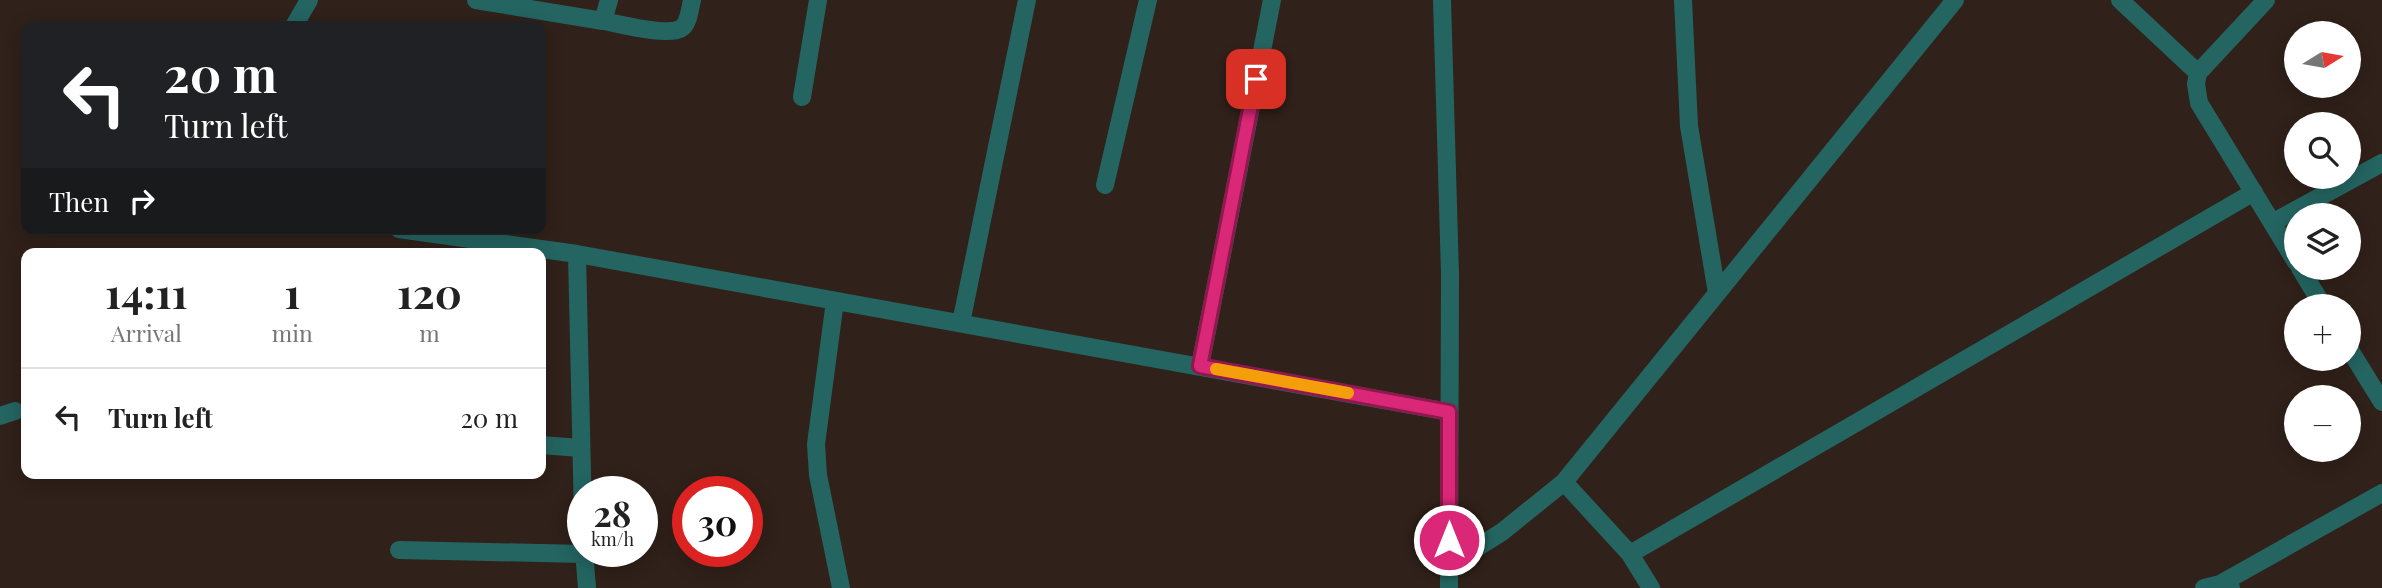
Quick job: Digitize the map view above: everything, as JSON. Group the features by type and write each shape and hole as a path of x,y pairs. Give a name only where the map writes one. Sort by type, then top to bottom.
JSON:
{"street":[{"path":"297,21 309,0"},
{"path":"476,0 670,32 682,28 688,18 692,0"},
{"path":"604,21 609,0"},
{"path":"802,97 818,0"},
{"path":"961,323 1027,0"},
{"path":"1105,185 1148,0"},
{"path":"1200,366 1272,0"},
{"path":"1442,0 1450,274 1449,588"},
{"path":"1683,0 1689,127 1717,293"},
{"path":"1449,565 1502,532 1563,482 1955,0"},
{"path":"2120,0 2198,72"},
{"path":"2266,0 2198,72 2196,85 2199,103 2284,242"},
{"path":"2272,223 2382,163"},
{"path":"1630,554 2254,192"},
{"path":"442,235 534,248"},
{"path":"546,250 1449,412"},
{"path":"577,254 581,476"},
{"path":"835,300 816,444 818,475 841,588"},
{"path":"2361,368 2382,402"},
{"path":"546,445 580,447"},
{"path":"1563,482 1630,554 1651,588"},
{"path":"2218,587 2382,493"},
{"path":"399,550 567,553"},
{"path":"585,567 587,588"}],"slow traffic":[{"path":"1216,369 1348,393"}],"route":[{"path":"1256,79 1200,366 1449,412 1449,540"}]}
